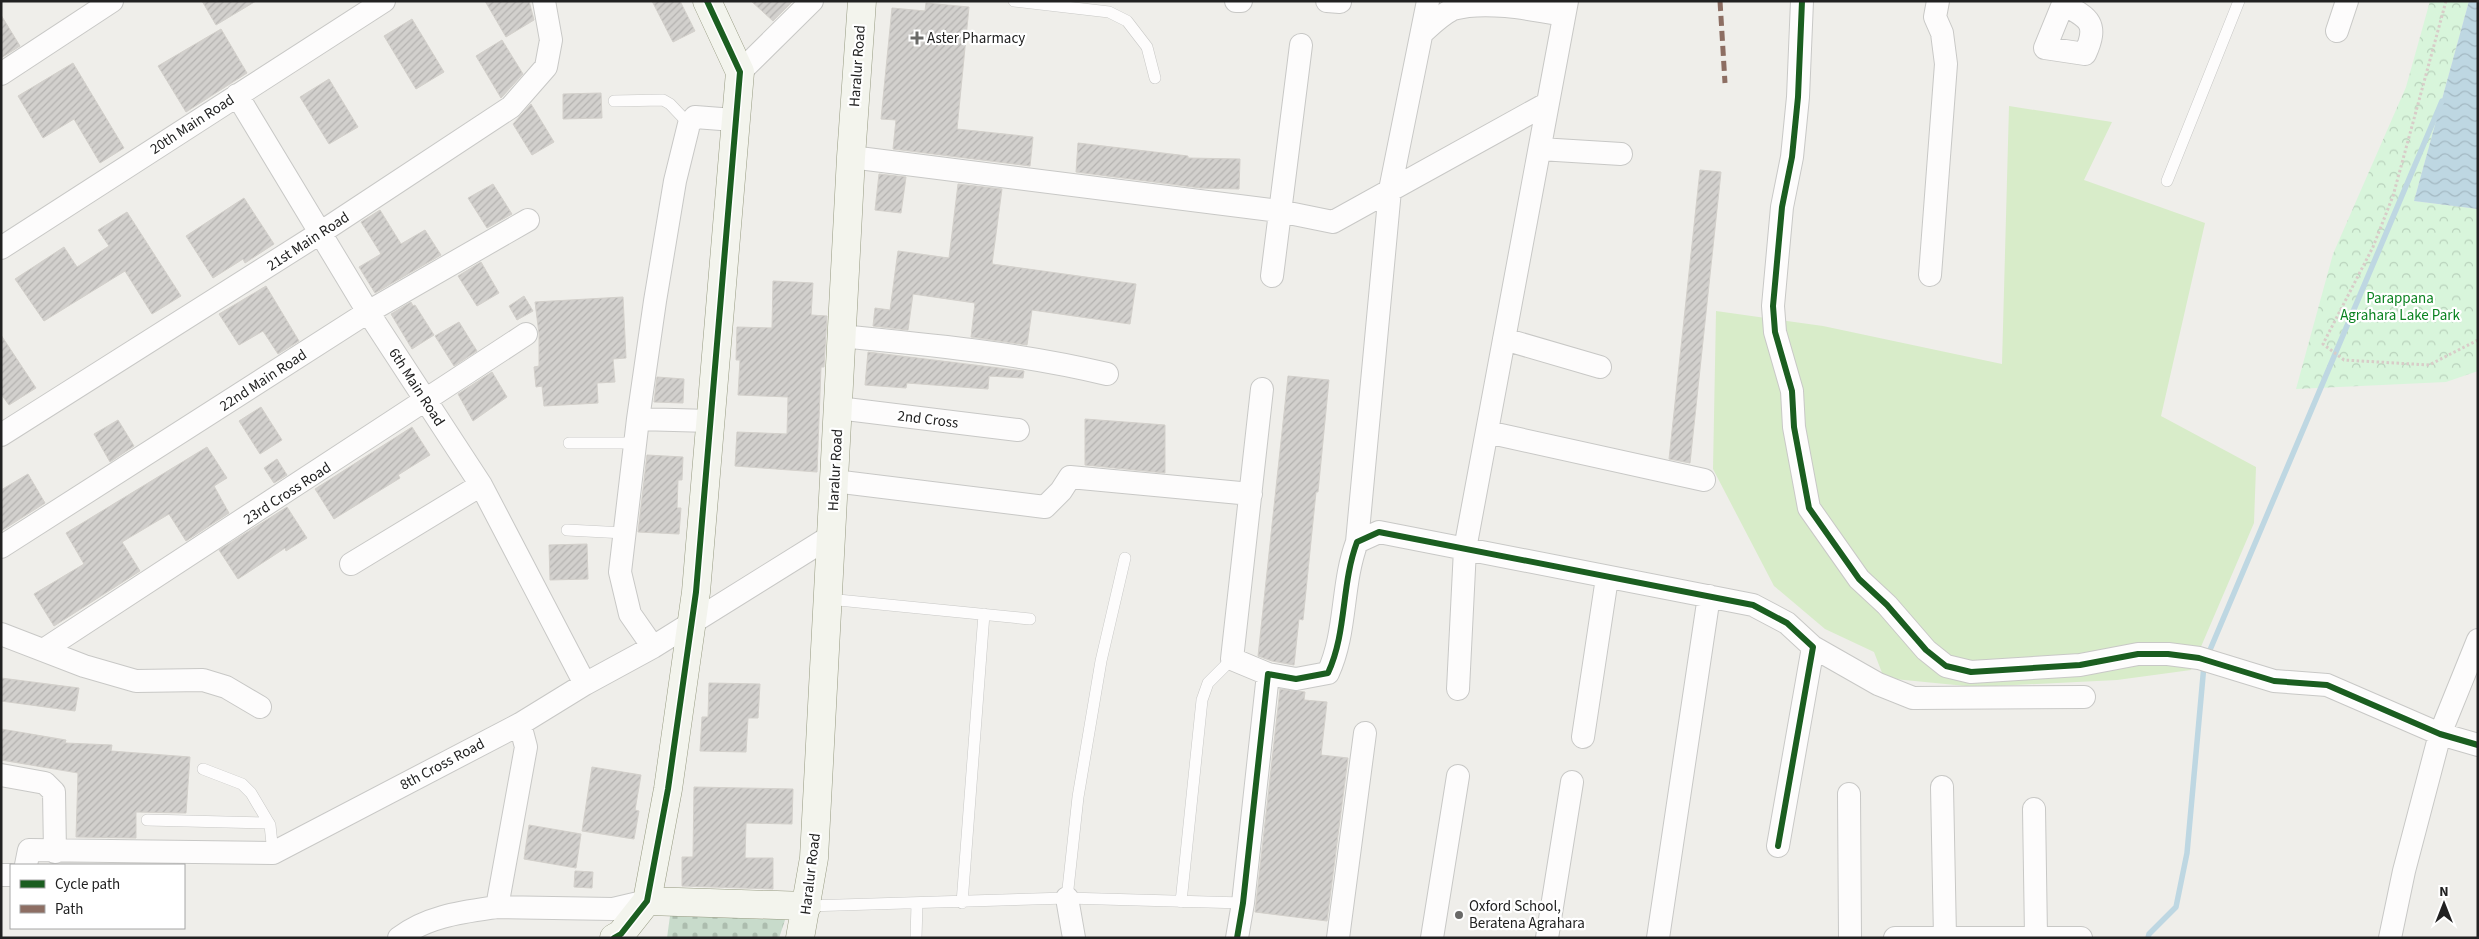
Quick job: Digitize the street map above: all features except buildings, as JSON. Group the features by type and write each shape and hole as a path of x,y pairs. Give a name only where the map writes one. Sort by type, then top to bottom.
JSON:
{"street":[{"path":"1,74 112,1"},
{"name":"20th Main Road","path":"1,248 384,1"},
{"name":"21st Main Road","path":"1,436 320,233 511,107 546,67 550,40 544,1"},
{"path":"614,938 621,934 647,901 668,789 692,622 734,120 740,72 707,1"},
{"path":"740,72 812,1"},
{"name":"Haralur Road","path":"800,938 814,858 841,336 862,1"},
{"path":"1236,1 1241,1"},
{"path":"1326,1 1340,2"},
{"path":"1262,389 1232,659 1268,674 1296,679 1328,673 1337,654 1349,563 1357,542 1390,190 1428,1"},
{"path":"1802,1 1797,105 1792,158 1782,207 1773,306 1775,332 1792,391 1794,427 1809,508 1859,579 1887,605 1926,650 1946,666 1970,672 2080,665 2138,654 2168,654 2206,661 2274,681 2327,685 2440,734 2478,746"},
{"path":"1930,275 1946,64 1942,33 1935,17 1938,1"},
{"path":"2337,30 2347,1"},
{"path":"1422,33 1454,8 1474,4 1499,3 1565,8 1465,549 1458,688"},
{"path":"1272,276 1301,45"},
{"name":"6th Main Road","path":"237,95 368,312 481,485 585,684"},
{"path":"851,158 1279,211 1333,222 1548,104"},
{"path":"653,647 630,614 620,572 638,419 675,181 689,124 695,117 734,120"},
{"path":"1540,149 1621,154"},
{"name":"22nd Main Road","path":"1,547 368,312 528,220"},
{"name":"23rd Cross Road","path":"45,649 427,402 526,334"},
{"path":"841,336 965,348 1058,362 1107,374"},
{"path":"1504,339 1600,367"},
{"name":"2nd Cross","path":"838,408 1018,430"},
{"path":"638,419 710,422"},
{"path":"1487,432 1704,480"},
{"path":"834,481 1045,507 1061,491 1070,477 1251,494"},
{"path":"351,564 481,485"},
{"path":"1357,542 1379,532 1607,578 1754,605 1787,623 1813,647 1878,684 1914,698 2084,697"},
{"name":"8th Cross Road","path":"26,864 29,850 55,852 273,853 520,724 585,684 653,647 831,536"},
{"path":"1583,737 1607,578"},
{"path":"1658,938 1709,596"},
{"path":"1,634 45,649 84,666 136,681 203,680 226,687 260,707"},
{"path":"2390,938 2404,871 2440,734 2478,640"},
{"path":"1778,846 1813,647"},
{"path":"1244,938 1237,938 1243,903 1268,674"},
{"path":"496,907 526,747 520,724"},
{"path":"1338,938 1365,733"},
{"path":"1,775 45,782 54,792 55,852"},
{"path":"1432,938 1458,776"},
{"path":"1548,938 1572,782"},
{"path":"1942,787 1945,937"},
{"path":"1849,794 1850,938"},
{"path":"2034,809 2036,936"},
{"path":"1067,898 1074,938"},
{"path":"399,938 407,932 451,913 496,907 613,909 647,901 807,906"},
{"path":"1895,938 2036,936 2081,938"}],"lane":[{"path":"1014,1 1109,12 1127,21 1147,47 1155,78"},
{"path":"2167,181 2239,1"},
{"path":"614,101 663,100 670,104 689,124"},
{"path":"569,443 635,442"},
{"path":"567,530 625,533"},
{"path":"1067,898 1080,788 1101,661 1124,558"},
{"path":"828,599 1030,619"},
{"path":"962,902 984,614"},
{"path":"1181,902 1202,700 1208,683 1232,659"},
{"path":"203,769 242,784 252,793 269,823 273,853"},
{"path":"147,820 269,823"},
{"path":"807,906 1067,898 1243,903"},
{"path":"916,938 917,904"}],"path":[{"path":"2446,1 2394,196 2373,247 2323,344 2344,360 2429,365 2478,340"}],"green space":[{"name":"Parappana Agrahara Lake Park","path":"2430,1 2469,1 2414,201 2478,209 2478,371 2446,382 2296,389 2333,254 2406,87"},
{"path":"2009,106 2112,122 2084,180 2205,223 2161,416 2256,467 2254,523 2191,670 2117,680 1976,687 1884,678 1874,652 1825,629 1774,586 1713,469 1716,311 1823,326 2002,364"},
{"path":"670,916 786,917 779,938 667,938"}],"water":[{"path":"2469,1 2478,1 2478,209 2414,201"}],"waterway":[{"path":"2207,657 2442,101"},
{"path":"2148,938 2149,934 2176,907 2187,853 2204,665"}],"marked path":[{"path":"1720,1 1725,83"}],"cycle path":[{"path":"614,938 621,934 647,901 668,789 696,592 740,72 707,1"},
{"path":"1802,1 1798,97 1792,157 1782,207 1773,306 1775,332 1792,391 1794,427 1809,508 1859,579 1887,605 1926,650 1946,666 1971,672 2080,665 2138,654 2168,654 2199,658 2274,681 2327,685 2440,734 2478,745"},
{"path":"1237,938 1243,903 1268,674 1296,679 1328,673 1338,641 1348,575 1357,542 1379,532 1753,605 1787,623 1813,647 1778,846"}],"place":[{"name":"Aster Pharmacy","path":"917,38"},
{"name":"Oxford School, Beratena Agrahara","path":"1459,915"}]}
